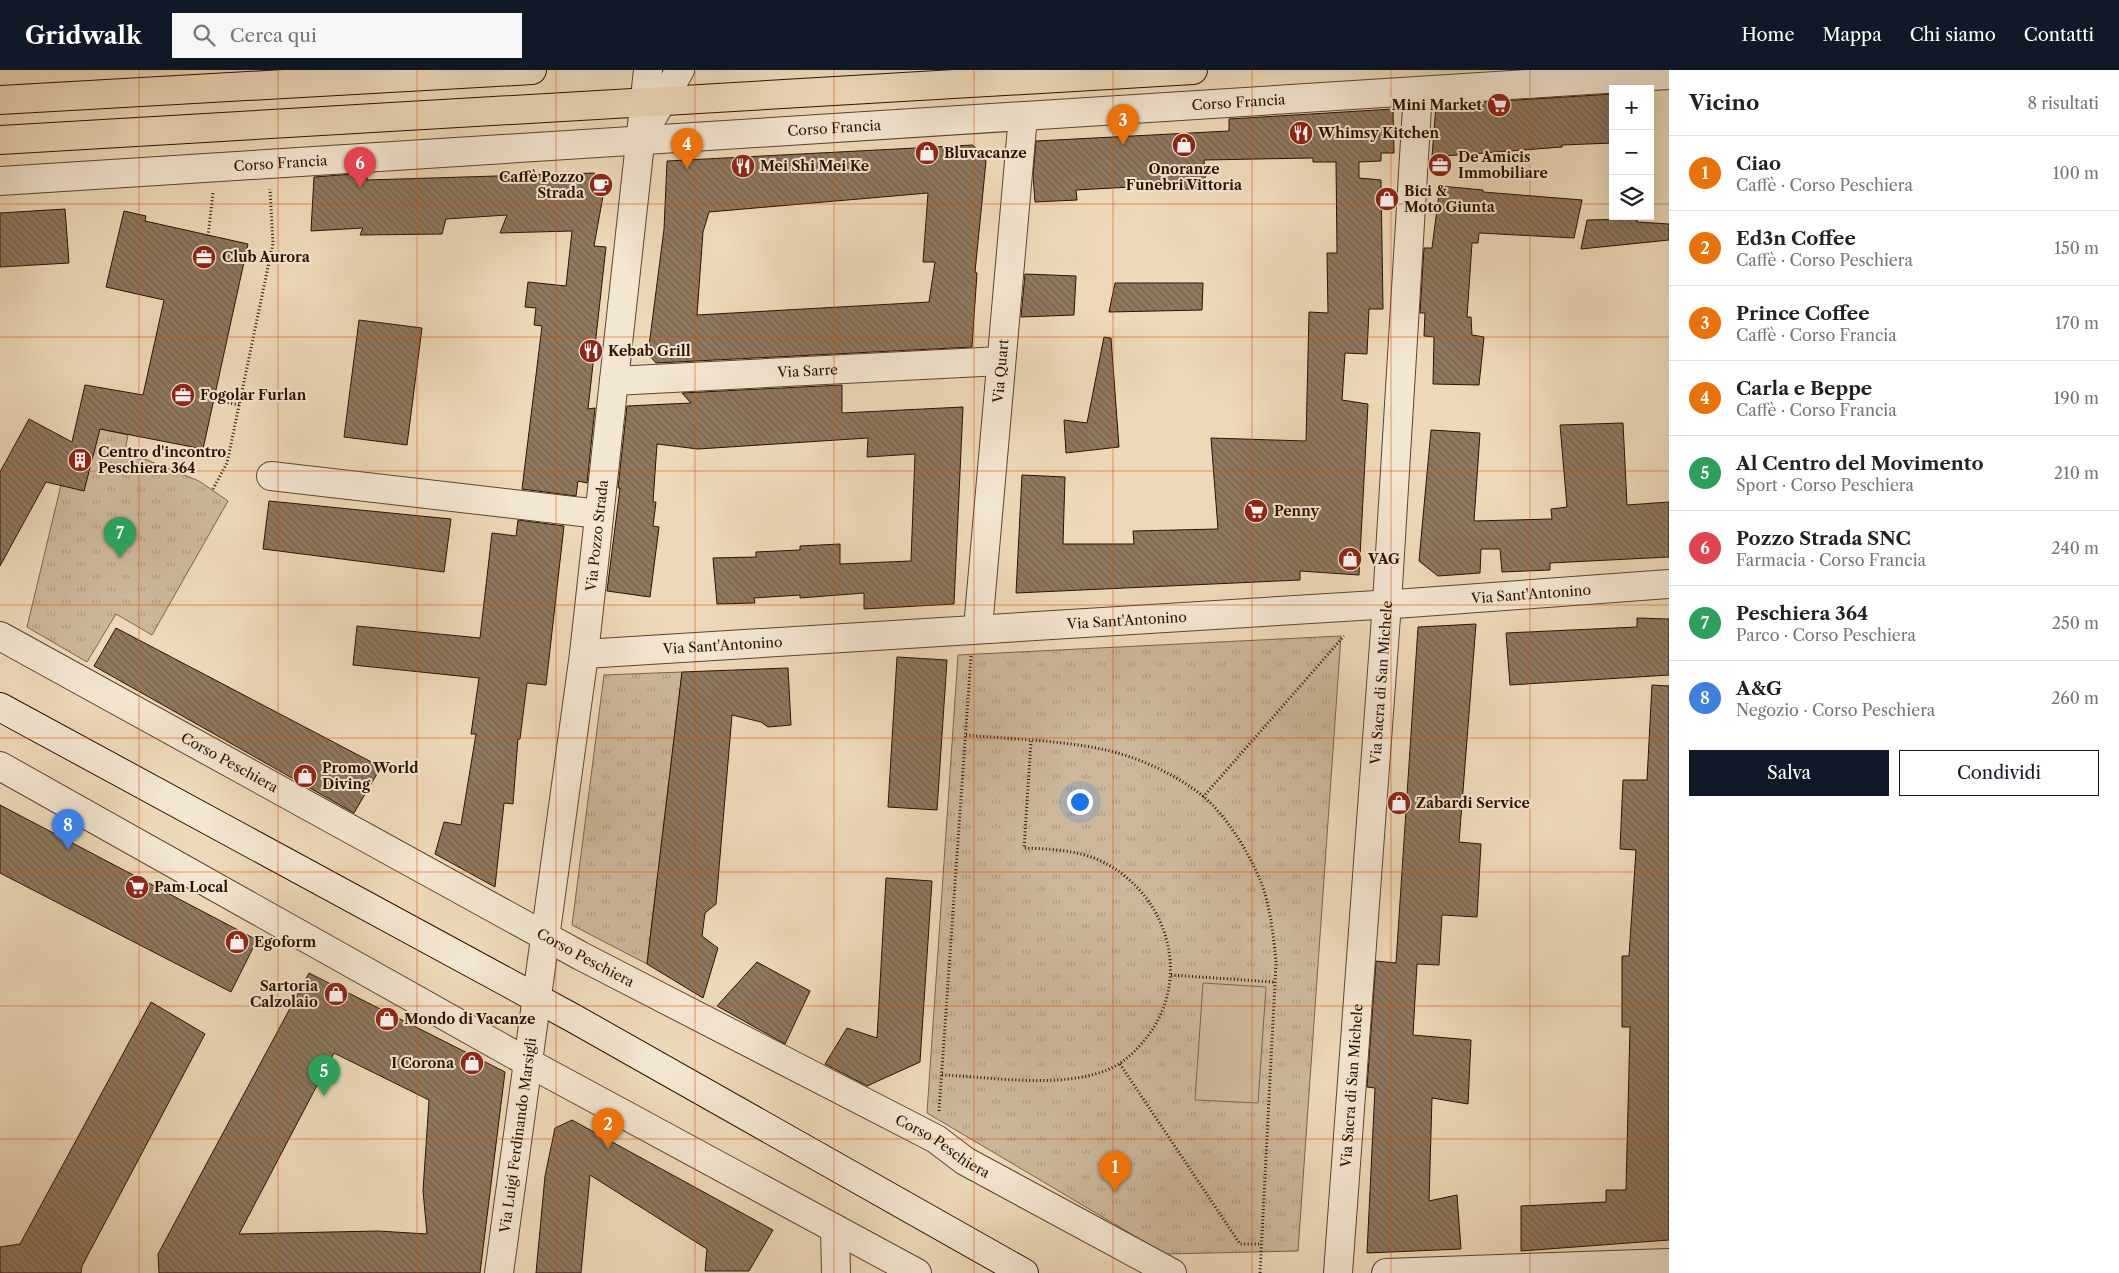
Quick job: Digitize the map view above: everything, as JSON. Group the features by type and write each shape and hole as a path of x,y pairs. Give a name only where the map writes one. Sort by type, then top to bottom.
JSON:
{"main road":[{"path":"0,100 532,70"},
{"path":"0,140 1193,70"}],"street":[{"name":"Via Pozzo Strada","path":"538,999 584,654 640,139 653,102 648,70"},
{"path":"653,102 680,70"},
{"name":"Corso Francia","path":"0,181 1669,75"},
{"name":"Via Sacra di San Michele","path":"1338,1273 1387,604 1418,91"},
{"name":"Via Quart","path":"966,629 1002,361 1023,116"},
{"name":"Via Sarre","path":"614,381 1002,361"},
{"path":"271,476 599,514"},
{"name":"Via Sant'Antonino","path":"584,654 1387,604 1669,584"},
{"name":"Corso Peschiera","path":"0,636 546,937 936,1139 965,1161 1172,1273"},
{"path":"0,707 538,999 1024,1273"},
{"path":"0,766 529,1063 917,1273"},
{"name":"Via Luigi Ferdinando Marsigli","path":"499,1273 538,999"},
{"path":"835,1229 836,1273"},
{"path":"1386,1273 1669,1264"}],"path":[{"path":"213,488 227,463 274,243 268,164"},
{"path":"208,236 214,189 211,167"},
{"path":"214,400 240,405"},
{"path":"936,1139 972,647 953,648 966,629"},
{"path":"1203,797 1341,636 1349,635"},
{"path":"966,735 1101,749 1126,756 1154,768 1203,797 1234,835 1262,883 1273,934 1276,963 1260,1273"},
{"path":"942,1075 1055,1080 1085,1077 1120,1064 1130,1057 1152,1030 1169,994 1170,957 1161,921 1138,888 1105,863 1085,855 1066,851 1024,848 1031,741"},
{"path":"1171,975 1274,982"},
{"path":"1120,1064 1240,1244 1262,1244"}],"green space":[{"path":"100,429 128,435 125,451 199,481 228,501 152,635 116,614 87,662 27,627 61,485"},
{"path":"1341,636 1298,1251 1165,1254 927,1113 958,655"},
{"path":"682,672 647,964 572,925 604,675"},
{"path":"1203,983 1266,987 1258,1103 1195,1100"}],"building":[{"path":"1609,94 1609,143 1562,145 1562,147 1432,157 1436,105"},
{"path":"1393,109 1394,153 1381,153 1381,161 1359,162 1359,178 1381,180 1383,309 1369,309 1367,354 1345,353 1342,400 1368,404 1359,575 1300,571 1300,580 1016,593 1022,475 1065,477 1063,544 1134,544 1133,531 1218,529 1211,438 1306,441 1309,312 1328,313 1327,253 1337,253 1336,162 1313,162 1313,158 1204,160 1206,188 1169,190 1168,185 1076,190 1077,200 1035,202 1033,175 1036,141 1229,131 1229,119"},
{"path":"973,145 986,161 975,272 977,273 972,347 656,363 648,354 664,229 667,161","holes":["928,193 923,262 935,262 929,302 697,315 703,232 709,212"]},
{"path":"367,173 367,180 594,173 605,185 594,246 606,247 588,409 595,408 587,483 578,481 576,496 522,489 542,326 534,325 536,308 525,307 528,282 566,286 572,231 500,233 507,215 446,219 442,234 360,235 363,228 311,231 314,177"},
{"path":"1440,186 1483,190 1483,192 1582,200 1574,238 1479,233 1478,243 1472,243 1467,317 1471,317 1472,335 1484,337 1479,385 1433,384 1434,337 1424,336 1425,313 1420,313 1424,248 1432,248"},
{"path":"65,209 69,263 0,267 0,213"},
{"path":"124,211 146,216 145,221 248,244 203,449 100,429 84,491 46,482 0,566 0,472 29,419 72,442 85,385 143,395 164,300 106,287"},
{"path":"1587,220 1637,220 1637,222 1669,224 1669,240 1581,249"},
{"path":"1025,274 1076,276 1074,315 1021,317"},
{"path":"1115,283 1203,283 1202,310 1109,312"},
{"path":"359,320 422,328 407,445 344,437"},
{"path":"1104,337 1111,338 1119,447 1066,453 1064,420 1087,423"},
{"path":"842,385 842,413 963,407 954,604 864,609 864,593 800,598 800,595 754,598 755,603 717,604 713,558 756,557 756,552 800,550 800,546 840,544 840,564 911,561 915,454 867,457 868,438 698,449 657,444 653,502 656,502 653,526 659,527 650,597 607,591 620,488 618,488 627,406 691,403 682,393"},
{"path":"1623,423 1627,505 1669,502 1669,557 1550,563 1550,570 1502,572 1500,549 1481,549 1480,573 1438,576 1419,561 1431,430 1480,433 1474,521 1552,519 1551,509 1567,507 1560,425"},
{"path":"269,501 451,519 444,572 263,549"},
{"path":"518,520 564,526 546,685 527,683 520,739 518,739 513,804 504,803 495,887 435,854 444,822 461,825 476,734 471,734 479,678 353,665 357,626 480,638 492,533 516,536"},
{"path":"1637,618 1669,619 1669,675 1510,685 1506,633 1637,627"},
{"path":"1476,624 1459,842 1481,844 1477,917 1442,915 1439,965 1417,964 1413,1035 1471,1040 1468,1104 1432,1098 1429,1201 1457,1195 1461,1249 1367,1253 1375,1088 1367,1087 1376,961 1396,963 1418,627"},
{"path":"116,628 381,767 354,813 94,666"},
{"path":"897,657 947,660 937,810 888,807"},
{"path":"788,668 791,725 768,727 761,722 732,715 716,904 705,913 702,936 718,948 703,998 647,964 682,672"},
{"path":"1652,685 1669,686 1669,1240 1521,1251 1521,1206 1606,1202 1606,1190 1626,1190 1630,1027 1622,1027 1622,956 1629,956 1636,850 1620,849 1623,780 1647,780"},
{"path":"0,805 257,940 231,992 0,873"},
{"path":"886,878 932,881 920,1062 867,1086 825,1064 847,1028 877,1038"},
{"path":"757,962 810,991 785,1044 717,1006"},
{"path":"309,973 505,1072 480,1273 159,1273 158,1254","holes":["334,1053 429,1100 423,1191 427,1234 378,1231 239,1234"]},
{"path":"151,1002 205,1034 82,1266 81,1273 0,1273 0,1247 20,1244"},
{"path":"572,1120 773,1230 749,1271 705,1271 707,1249 590,1175 581,1273 536,1273 545,1176 555,1128"}],"place":[{"name":"Mini Market","path":"1499,105"},
{"name":"Whimsy Kitchen","path":"1301,133"},
{"name":"Prince Coffee","path":"1123,145"},
{"name":"Onoranze Funebri Vittoria","path":"1184,145"},
{"name":"Bluvacanze","path":"927,153"},
{"name":"De Amicis Immobiliare","path":"1440,165"},
{"name":"Mei Shi Mei Ke","path":"743,166"},
{"name":"Carla e Beppe","path":"687,169"},
{"name":"Caffè Pozzo Strada","path":"601,185"},
{"name":"Pozzo Strada SNC","path":"360,188"},
{"name":"Bici & Moto Giunta","path":"1387,199"},
{"name":"Club Aurora","path":"204,257"},
{"name":"Kebab Grill","path":"591,351"},
{"name":"Fogolar Furlan","path":"183,395"},
{"name":"Centro d'incontro Peschiera 364","path":"80,460"},
{"name":"Penny","path":"1256,511"},
{"name":"Peschiera 364","path":"120,558"},
{"name":"VAG","path":"1350,559"},
{"name":"Promo World Diving","path":"305,776"},
{"name":"Zabardi Service","path":"1399,803"},
{"name":"A&G","path":"68,850"},
{"name":"Pam Local","path":"137,887"},
{"name":"Egoform","path":"237,942"},
{"name":"Sartoria Calzolaio","path":"336,994"},
{"name":"Mondo di Vacanze","path":"387,1019"},
{"name":"I Corona","path":"472,1063"},
{"name":"Al Centro del Movimento","path":"324,1096"},
{"name":"Ed3n Coffee","path":"608,1149"},
{"name":"Ciao","path":"1115,1192"}]}
